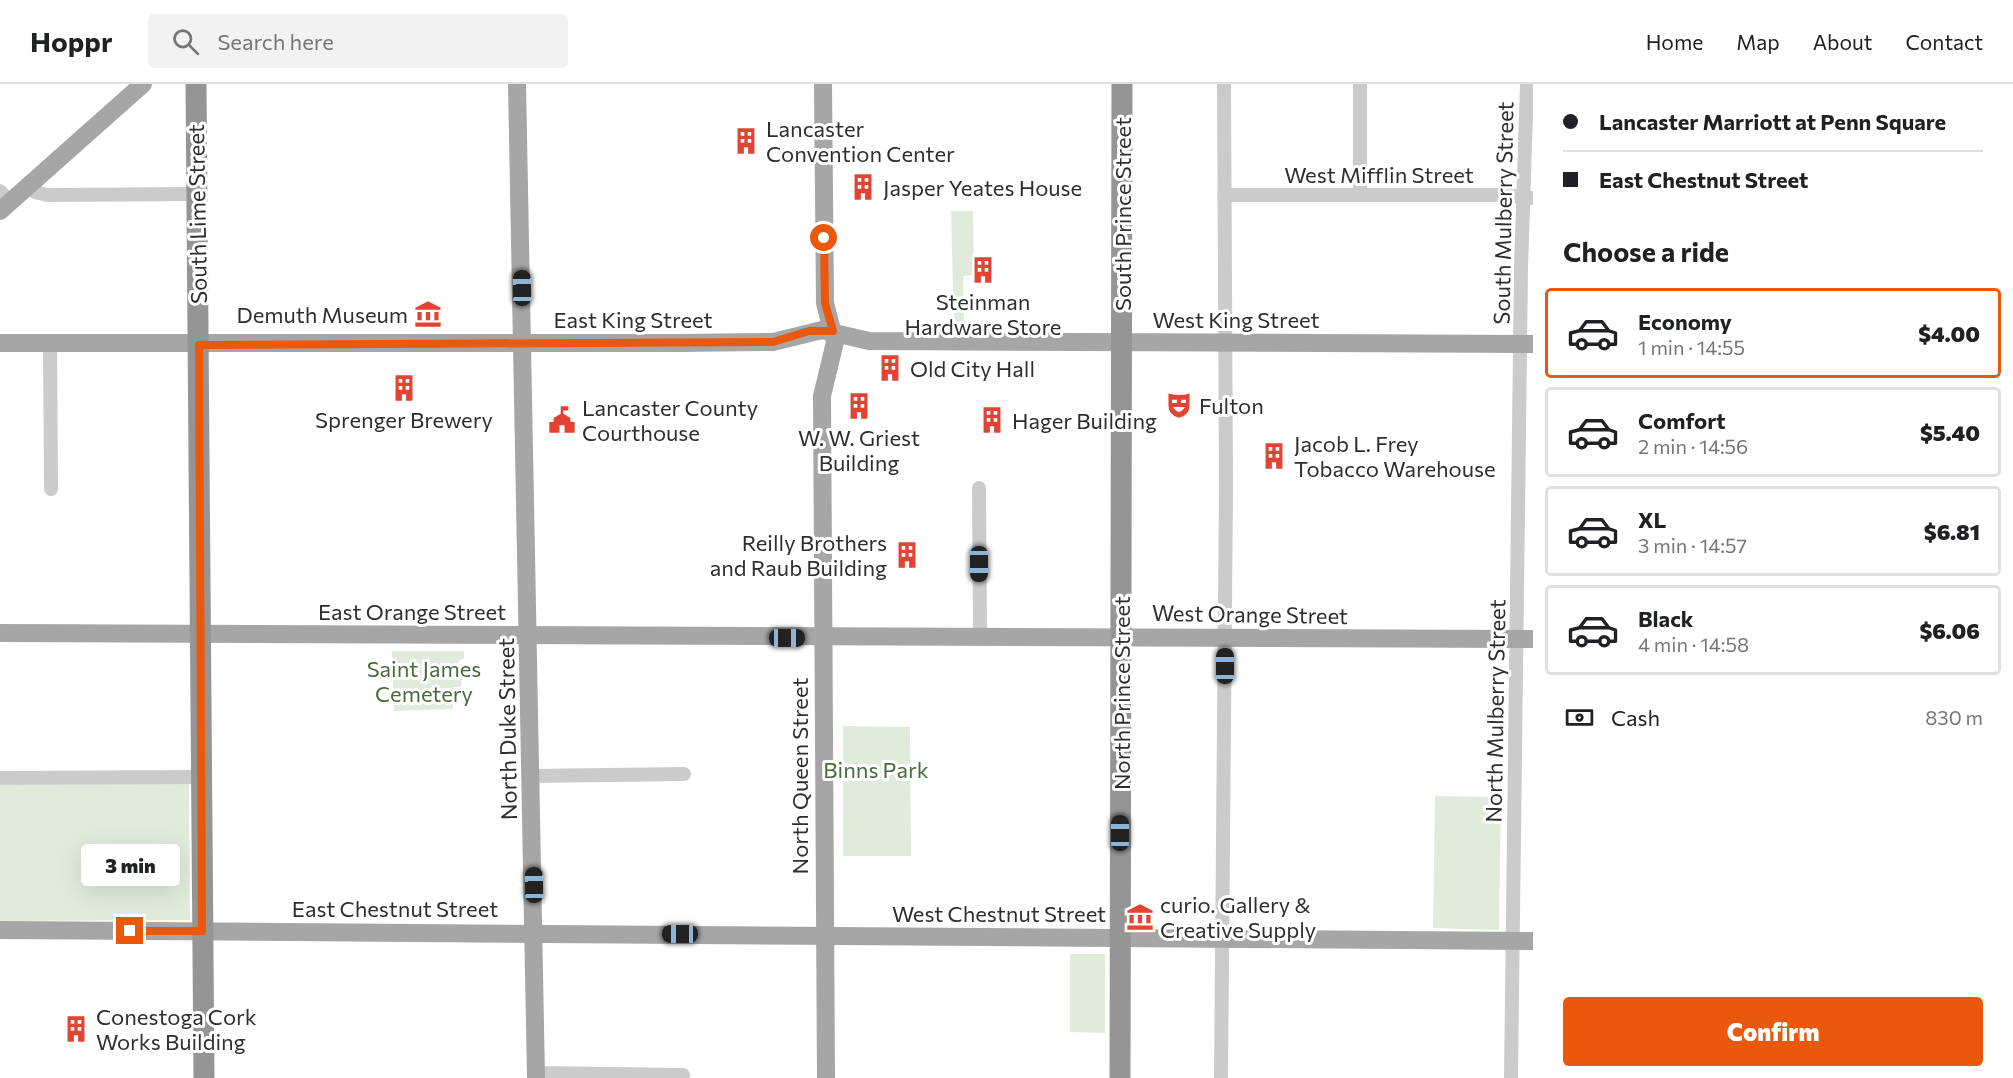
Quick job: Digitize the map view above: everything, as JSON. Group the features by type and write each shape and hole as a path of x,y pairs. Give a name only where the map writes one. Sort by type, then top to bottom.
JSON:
{"highway":[{"name":"South Lime Street","path":"196,84 204,1078"},
{"name":"South Prince Street","path":"1122,84 1122,343"},
{"name":"North Prince Street","path":"1120,1078 1122,343"}],"main road":[{"path":"3,201 29,184 142,84"},
{"name":"North Duke Street","path":"517,84 536,1076"},
{"name":"North Queen Street","path":"823,84 825,303 833,331 834,349 822,396 826,1078"},
{"name":"East King Street","path":"0,343 199,345 773,342 809,331 833,331"},
{"name":"West King Street","path":"833,331 869,341 1527,344"},
{"name":"East Orange Street","path":"0,633 823,638"},
{"name":"West Orange Street","path":"823,638 980,635 1525,639"},
{"name":"East Chestnut Street","path":"0,930 825,936"},
{"name":"West Chestnut Street","path":"825,936 1533,941"}],"street":[{"path":"1221,1078 1226,343 1224,84"},
{"path":"1360,84 1360,195"},
{"name":"South Mulberry Street","path":"1527,84 1527,344"},
{"path":"29,184 35,192 47,195 197,194"},
{"name":"West Mifflin Street","path":"1224,195 1528,197"},
{"path":"50,344 51,489"},
{"name":"North Mulberry Street","path":"1511,1078 1513,941 1525,639 1527,344"},
{"path":"979,488 980,635"},
{"path":"532,776 684,774"},
{"path":"0,778 200,777"},
{"path":"536,1076 683,1075"}],"green space":[{"path":"951,211 973,211 974,275 963,276 964,325 954,325"},
{"name":"Saint James Cemetery","path":"392,651 464,651 464,658 457,665 463,672 461,687 453,687 453,709 394,711"},
{"name":"Binns Park","path":"843,726 910,727 911,856 843,856"},
{"path":"189,783 190,920 0,921 0,785"},
{"path":"1435,796 1501,797 1499,930 1433,928"},
{"path":"1070,954 1105,954 1105,1033 1070,1032"}],"place":[{"name":"Lancaster Convention Center","path":"746,141"},
{"name":"Jasper Yeates House","path":"863,187"},
{"name":"Steinman Hardware Store","path":"983,270"},
{"name":"Demuth Museum","path":"428,314"},
{"name":"Old City Hall","path":"890,368"},
{"name":"Sprenger Brewery","path":"404,388"},
{"name":"Fulton","path":"1179,405"},
{"name":"W. W. Griest Building","path":"859,406"},
{"name":"Lancaster County Courthouse","path":"562,420"},
{"name":"Hager Building","path":"992,420"},
{"name":"Jacob L. Frey Tobacco Warehouse","path":"1274,456"},
{"name":"Reilly Brothers and Raub Building","path":"907,555"},
{"name":"curio. Gallery & Creative Supply","path":"1140,917"},
{"name":"Conestoga Cork Works Building","path":"76,1029"}],"route":[{"path":"130,931 202,931 199,345 773,342 809,331 833,331 825,303 824,238"}]}
